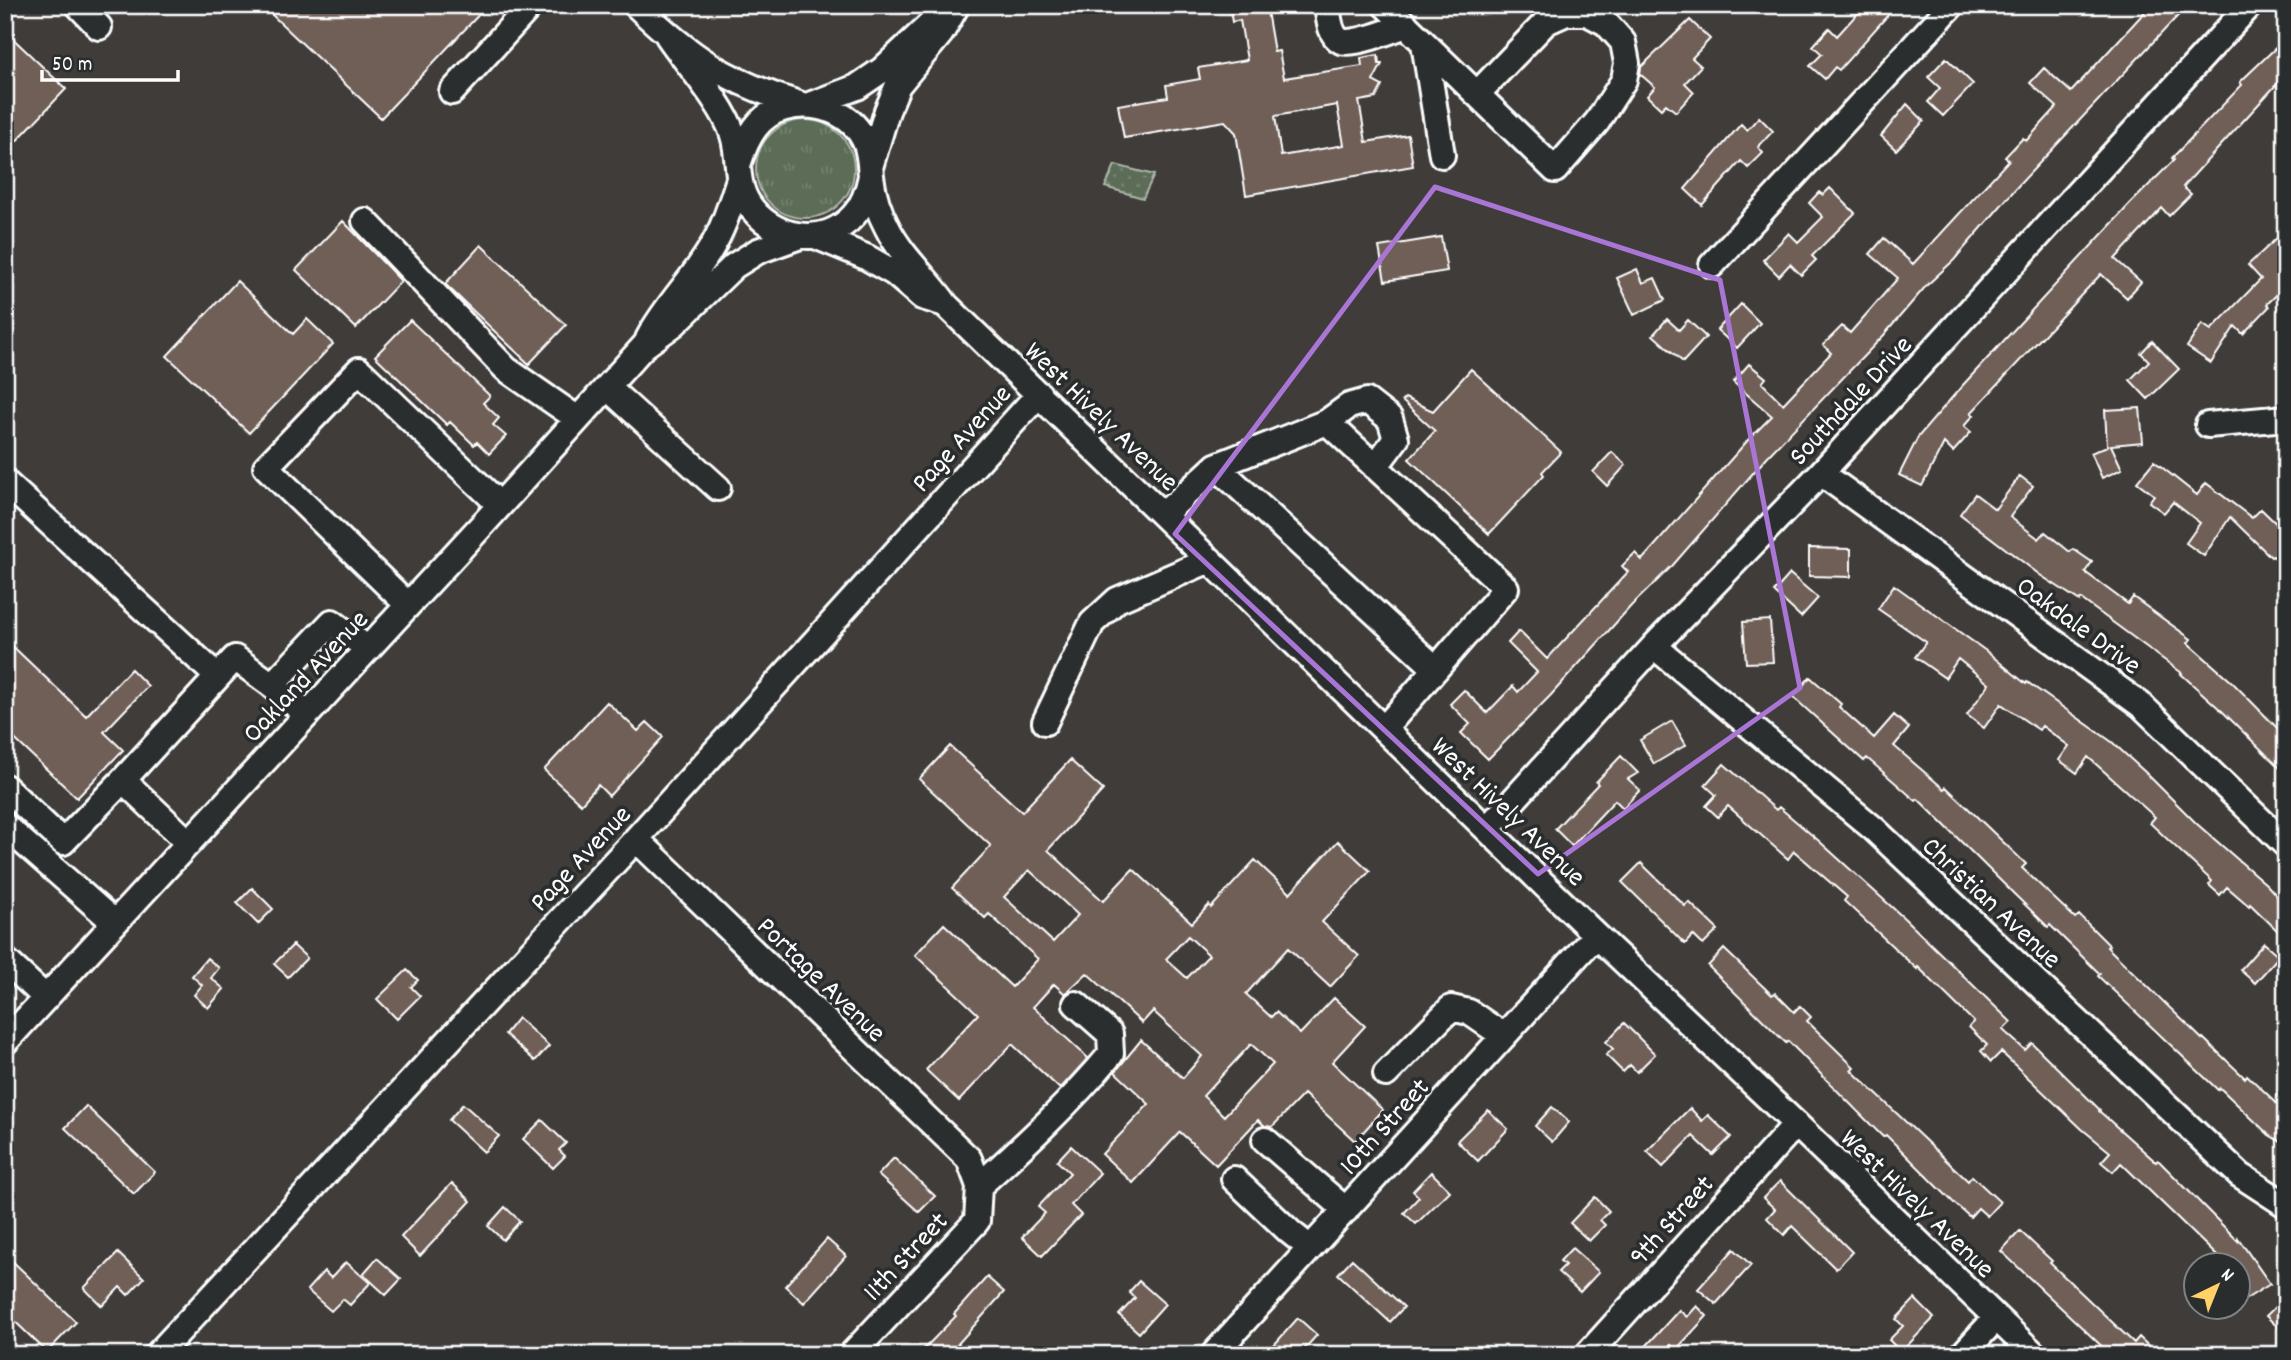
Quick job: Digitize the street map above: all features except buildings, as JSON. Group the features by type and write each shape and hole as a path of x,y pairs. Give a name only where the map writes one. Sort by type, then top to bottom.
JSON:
{"street":[{"path":"78,5 99,27"},
{"path":"452,92 531,5"},
{"path":"636,5 668,36 706,65 738,82 834,110 852,124 865,142 877,201 887,229 946,305"},
{"path":"739,170 746,140 759,122 778,110 806,104 857,86 881,70 931,23 955,5"},
{"path":"808,236 836,229 853,216 866,198 887,111 898,85 941,33 955,5"},
{"path":"1327,5 1334,35 1342,42 1352,42 1406,26"},
{"path":"1385,5 1555,170 1597,122 1624,80 1627,63 1623,42 1606,23 1587,13 1566,13 1546,22 1476,93"},
{"path":"1712,265 1952,5"},
{"name":"Southdale Drive","path":"1487,829 1654,646 1821,473 2250,5"},
{"path":"668,36 721,109 733,134 746,201 760,219 779,231 808,236 866,257 894,273 922,297 946,305"},
{"path":"1424,43 1441,155"},
{"name":"Oakland Avenue","path":"644,346 661,314 711,249 723,226 739,170"},
{"path":"365,221 506,369 578,419"},
{"name":"Oakland Avenue","path":"6,1039 368,649 644,346 674,324 734,265 758,251 808,236"},
{"name":"West Hively Avenue","path":"946,305 1596,935 2035,1355"},
{"path":"408,605 266,467 359,370 500,505"},
{"path":"607,387 719,488"},
{"name":"Page Avenue","path":"157,1355 636,839 1039,394"},
{"path":"1163,514 1216,466 1327,422 1349,406 1367,401 1390,419 1396,439 1375,467"},
{"path":"2208,425 2286,418"},
{"path":"1327,422 1506,588 1384,729"},
{"path":"1216,466 1436,669"},
{"name":"Oakdale Drive","path":"1821,473 2141,705 2286,845"},
{"path":"5,482 218,676"},
{"path":"1045,722 1091,623 1117,600 1210,560"},
{"path":"272,685 332,622 368,649"},
{"name":"Christian Avenue","path":"1654,646 1874,829 2240,1175 2286,1205"},
{"path":"5,787 63,842 235,658 307,715"},
{"path":"122,780 189,843"},
{"path":"5,826 115,923"},
{"name":"Portage Avenue","path":"636,839 968,1159 979,1186"},
{"name":"10th Street","path":"1213,1355 1596,935"},
{"path":"5,960 46,998"},
{"path":"979,1186 1027,1143 1111,1054 1110,1034 1076,1004"},
{"path":"1386,1074 1451,1008 1469,1012 1489,1023 1504,1036"},
{"name":"9th Street","path":"1587,1355 1796,1124"},
{"path":"1265,1140 1346,1209"},
{"path":"1234,1179 1290,1233 1310,1248"},
{"name":"11th Street","path":"851,1355 977,1221 979,1186"},
{"path":"1962,1355 1996,1318"}],"highlighted area":[{"path":"1435,187 1720,280 1800,688 1538,874 1175,534"}],"green space":[{"path":"805,120 824,123 840,134 851,150 854,169 851,188 840,204 824,215 805,218 786,215 770,204 759,188 756,169 759,150 770,134 786,123"},
{"path":"1115,165 1154,175 1143,198 1105,187"}]}
